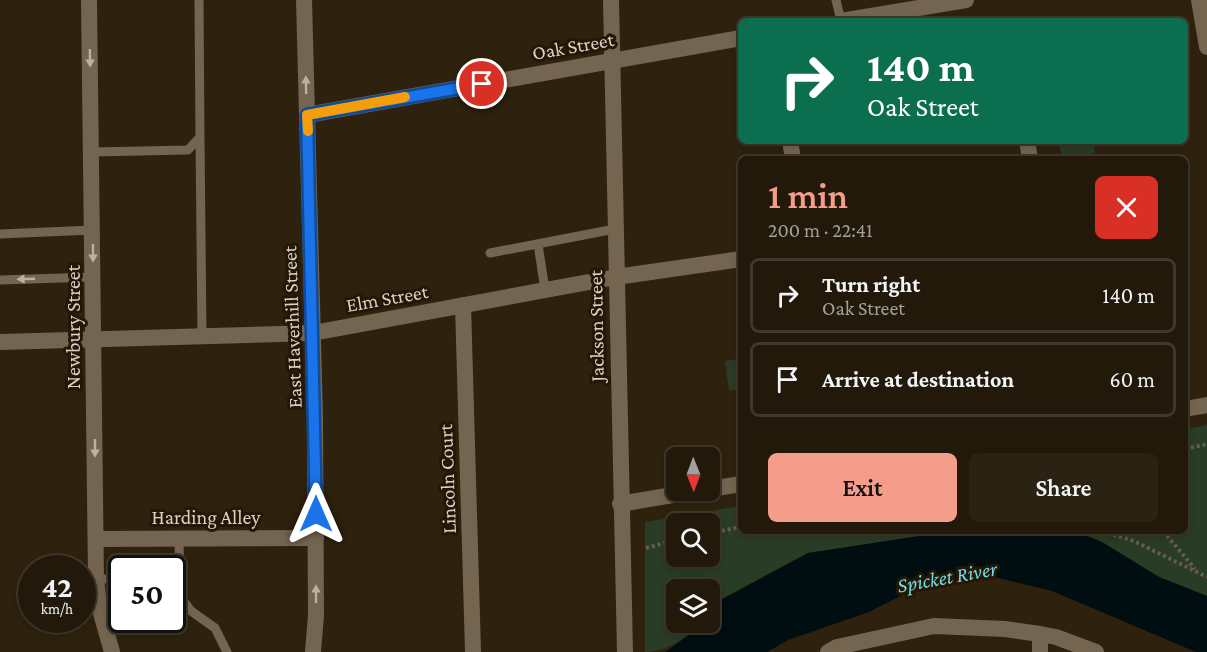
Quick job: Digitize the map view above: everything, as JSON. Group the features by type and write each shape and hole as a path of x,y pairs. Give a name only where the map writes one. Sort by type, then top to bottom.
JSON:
{"street":[{"name":"Newbury Street","path":"89,0 93,152 96,555"},
{"name":"East Haverhill Street","path":"304,0 313,333 316,538 314,652"},
{"name":"Jackson Street","path":"611,0 620,504 625,652"},
{"path":"859,18 966,0"},
{"path":"1199,0 1207,47"},
{"name":"Oak Street","path":"307,115 738,39"},
{"name":"Elm Street","path":"0,342 313,333 616,277 738,259"},
{"name":"Lincoln Court","path":"463,305 473,652"},
{"path":"1188,408 1207,405"},
{"path":"720,487 738,484"},
{"path":"620,504 666,496"},
{"name":"Harding Alley","path":"96,539 316,538"},
{"name":"Newbury Street","path":"96,579 99,606 112,652"},
{"path":"834,650 934,626 1005,629 1040,634 1056,637 1096,652"},
{"path":"1040,634 1040,652"}],"lane":[{"path":"199,0 202,336"},
{"path":"836,0 840,18"},
{"path":"93,152 188,150 200,137"},
{"path":"490,253 615,229"},
{"path":"0,234 93,230"},
{"path":"538,244 544,290"},
{"path":"0,280 94,277"},
{"path":"177,555 178,538"},
{"path":"96,579 108,579"},
{"path":"186,604 197,617 215,628 227,652"}],"path":[{"path":"1188,448 1207,444"},
{"path":"720,531 738,528"},
{"path":"1112,534 1134,541 1207,577"},
{"path":"1166,534 1198,572"},
{"path":"646,548 666,543"}],"green space":[{"path":"1059,144 1094,144 1095,153 1062,156"},
{"path":"738,359 738,390 729,391 725,361"},
{"path":"1207,425 1207,596 1159,577 1102,542 1082,534 1188,534 1188,428"},
{"path":"738,506 738,534 932,534 808,553 720,600 720,579 666,579 666,633 690,633 668,647 645,652 645,522 666,518 666,567 720,567 720,513 699,513"}],"water":[{"name":"Spicket River","path":"932,534 1082,534 1102,542 1159,577 1207,596 1207,652 1196,652 1052,591 994,577 914,589 869,612 788,640 767,652 665,652 691,633 720,633 721,600 808,553"}],"slow traffic":[{"path":"308,131 307,115 405,97"}],"route":[{"path":"316,514 307,115 482,84"}]}
